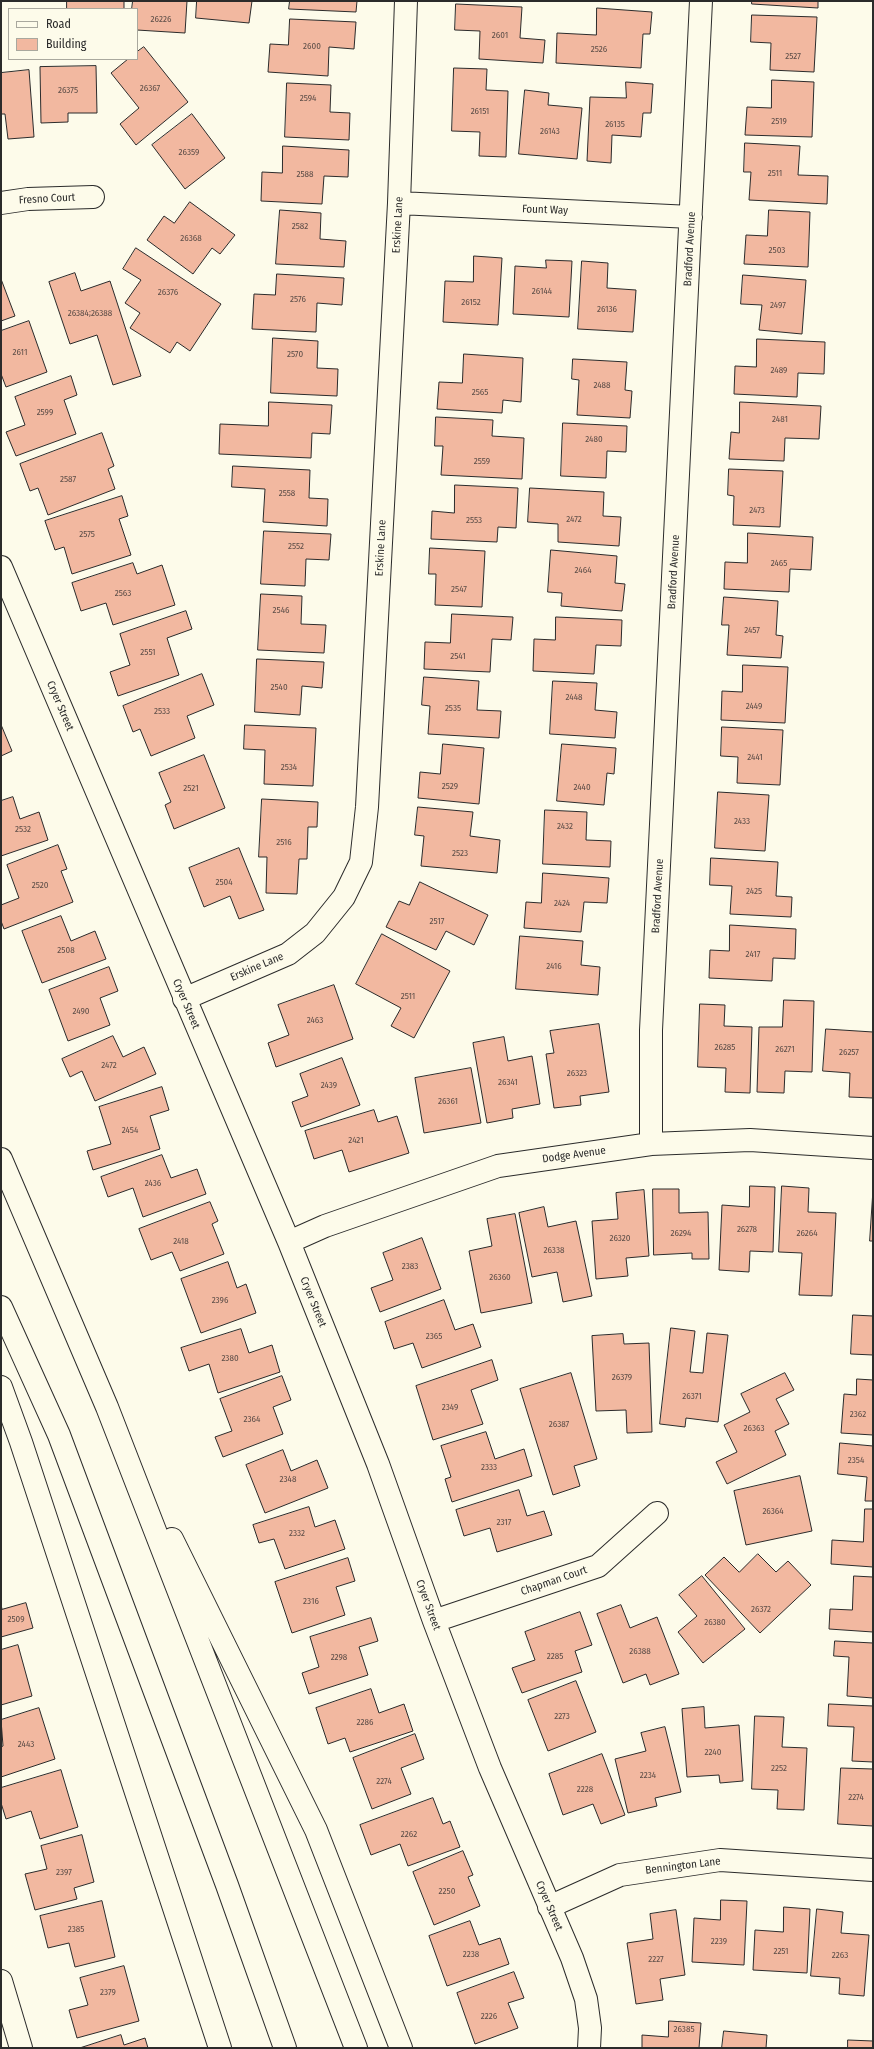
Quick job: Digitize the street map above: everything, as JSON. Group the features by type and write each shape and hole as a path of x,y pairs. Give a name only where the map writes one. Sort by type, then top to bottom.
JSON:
{"main road":[{"name":"Erskine Lane","path":"184,999 288,954 310,938 344,897 361,862 367,807 399,203 406,1"},
{"name":"Bradford Avenue","path":"651,1144 651,1030 701,1"},
{"name":"Fresno Court","path":"1,203 28,199 93,197"},
{"name":"Fount Way","path":"399,203 691,217"},
{"name":"Cryer Street","path":"1,567 184,999 289,1242 378,1464 434,1621 490,1768 572,1958 586,1999 590,2028 589,2048"},
{"name":"Dodge Avenue","path":"289,1242 324,1226 498,1166 651,1144 750,1140 873,1148"},
{"path":"1,1159 107,1407 356,2048"},
{"path":"1,1307 59,1435 227,1885 285,2048"},
{"path":"1,1387 21,1442 220,2048"},
{"path":"107,1407 316,1830 401,2048"},
{"name":"Chapman Court","path":"434,1621 598,1566 657,1513"},
{"name":"Bennington Lane","path":"549,1907 620,1874 720,1860 873,1870"},
{"path":"1,1980 21,2048"}],"building":[{"path":"67,1 124,1 124,8 67,8"},
{"path":"133,1 187,1 185,33 138,30 138,8 132,8"},
{"path":"197,1 252,1 249,23 196,18"},
{"path":"290,1 357,1 356,12 289,9"},
{"path":"752,1 818,1 818,8 752,4"},
{"path":"456,4 522,7 520,38 545,40 543,63 479,59 480,31 455,30"},
{"path":"597,8 652,12 650,34 643,34 641,68 556,63 557,33 596,35"},
{"path":"752,15 817,17 814,72 770,70 771,43 751,42"},
{"path":"290,19 356,22 354,49 329,47 328,76 268,72 270,44 288,45"},
{"path":"144,47 188,102 136,145 120,124 139,108 111,73 127,60 138,60 138,51"},
{"path":"96,66 97,113 68,113 68,122 41,123 40,67"},
{"path":"454,68 487,69 486,90 508,91 506,157 479,156 480,132 452,131"},
{"path":"29,70 34,137 8,139 5,114 1,114 1,73"},
{"path":"772,80 814,82 812,137 745,135 747,107 771,108"},
{"path":"626,82 653,84 651,113 643,113 641,137 612,135 611,163 587,161 590,97 626,98"},
{"path":"287,83 331,85 330,112 350,113 349,140 285,137"},
{"path":"525,90 549,93 548,105 582,108 577,159 519,154"},
{"path":"192,114 225,158 185,189 152,145"},
{"path":"745,143 800,146 798,175 828,176 827,204 749,200 751,172 744,172"},
{"path":"283,146 349,150 348,177 324,176 322,204 261,201 262,172 282,173"},
{"path":"190,202 235,235 220,254 212,248 193,274 147,240 164,216 174,223"},
{"path":"280,210 321,213 320,239 346,241 344,267 276,264"},
{"path":"769,210 810,212 808,267 744,264 746,235 767,236"},
{"path":"136,248 221,304 190,351 177,342 170,353 130,328 140,313 125,303 141,280 123,269"},
{"path":"474,256 502,258 498,325 443,322 445,281 473,282"},
{"path":"546,260 572,261 569,317 513,314 515,266 546,268"},
{"path":"582,261 608,263 607,288 636,290 633,332 578,329"},
{"path":"75,273 81,291 110,281 141,376 113,385 97,335 70,344 49,282"},
{"path":"277,274 344,278 342,305 317,303 316,332 252,329 254,294 275,295"},
{"path":"743,275 806,280 802,334 759,330 762,305 741,304"},
{"path":"1,279 15,316 1,321"},
{"path":"29,321 47,372 6,387 1,374 1,331"},
{"path":"273,338 318,341 317,368 338,369 337,396 271,393"},
{"path":"757,339 825,342 824,374 798,373 797,397 734,394 735,366 756,367"},
{"path":"464,354 523,358 521,402 503,400 502,413 437,409 439,382 462,383"},
{"path":"573,359 627,362 625,390 632,391 630,418 577,415 579,380 572,379"},
{"path":"71,376 77,395 64,400 76,434 16,456 6,432 25,425 15,397"},
{"path":"269,402 332,405 330,434 312,433 311,458 219,454 220,424 268,426"},
{"path":"740,402 821,406 819,439 785,438 784,461 729,459 731,432 739,433"},
{"path":"436,417 493,420 492,436 524,438 522,479 441,475 443,446 435,446"},
{"path":"563,423 627,426 626,452 607,451 606,478 561,476"},
{"path":"102,433 114,466 108,469 115,489 48,515 38,488 30,491 20,464"},
{"path":"233,466 310,470 309,498 328,499 327,526 263,522 265,489 232,487"},
{"path":"729,469 783,471 780,527 733,525 734,496 728,495"},
{"path":"455,485 518,488 516,528 498,527 497,542 431,539 432,511 454,513"},
{"path":"530,488 604,492 603,516 621,517 619,546 558,542 558,524 528,522"},
{"path":"122,496 128,516 119,519 131,555 72,574 64,547 55,550 45,521"},
{"path":"264,531 331,534 329,560 306,559 305,586 261,584"},
{"path":"748,533 813,537 811,570 790,569 789,592 724,589 725,562 747,563"},
{"path":"430,548 485,551 482,607 435,605 436,574 429,574"},
{"path":"551,550 617,556 615,583 625,584 622,611 561,606 562,593 548,592"},
{"path":"133,563 137,574 162,565 175,605 113,625 106,603 81,611 72,583"},
{"path":"261,594 302,596 301,624 326,625 324,653 258,650"},
{"path":"724,597 778,601 776,635 783,636 781,658 727,655 729,625 722,625"},
{"path":"186,611 192,629 167,638 179,675 118,696 110,672 130,665 120,634"},
{"path":"452,614 513,617 511,640 492,639 490,672 424,669 425,642 450,643"},
{"path":"556,617 622,620 621,646 596,645 594,674 533,671 534,639 555,640"},
{"path":"257,659 324,662 322,688 302,686 300,715 255,712"},
{"path":"743,665 788,667 785,723 721,720 722,691 742,692"},
{"path":"202,674 214,705 187,716 195,738 151,756 140,729 133,732 123,706"},
{"path":"424,677 479,681 477,710 501,711 499,738 428,734 430,706 422,705"},
{"path":"553,681 597,683 595,710 617,712 615,738 550,734"},
{"path":"245,725 316,728 313,786 264,784 265,750 244,749"},
{"path":"2,727 12,751 1,756 1,728"},
{"path":"722,727 783,730 780,785 737,783 738,757 721,756"},
{"path":"443,744 484,748 479,804 418,798 420,772 440,774"},
{"path":"562,744 616,748 614,774 607,773 604,805 557,801"},
{"path":"204,755 225,808 174,829 165,805 171,802 159,773"},
{"path":"718,792 769,795 765,851 715,848"},
{"path":"13,797 20,819 39,812 48,840 1,856 1,801"},
{"path":"262,799 318,802 317,827 308,827 307,859 299,859 297,894 266,893 267,857 259,857"},
{"path":"418,807 473,812 470,836 500,840 497,873 421,866 424,836 415,835"},
{"path":"545,810 587,812 586,840 611,841 610,867 543,864"},
{"path":"58,845 67,869 61,871 73,902 4,929 1,921 1,905 19,898 7,865"},
{"path":"239,848 264,910 239,919 230,896 204,907 189,868"},
{"path":"711,858 778,862 776,896 792,897 791,917 730,914 732,886 710,885"},
{"path":"543,873 609,878 607,903 584,902 581,932 524,928 526,902 541,903"},
{"path":"420,882 488,915 474,945 446,931 436,950 386,927 399,901 409,905"},
{"path":"61,916 71,941 95,931 106,959 42,983 22,931"},
{"path":"730,925 796,929 795,959 773,958 772,981 709,978 710,950 729,951"},
{"path":"382,934 450,971 414,1038 391,1026 401,1008 356,984"},
{"path":"520,936 583,941 581,965 600,967 598,995 516,989"},
{"path":"109,967 118,991 100,998 110,1025 68,1041 49,990"},
{"path":"334,985 353,1039 276,1067 268,1043 289,1035 278,1005"},
{"path":"784,1000 814,1001 812,1072 785,1071 784,1093 757,1092 759,1027 782,1027"},
{"path":"700,1004 725,1005 724,1026 752,1027 750,1093 725,1092 726,1068 698,1067"},
{"path":"599,1024 609,1092 580,1096 581,1105 554,1108 546,1054 554,1053 550,1031"},
{"path":"826,1029 873,1032 873,1098 849,1097 850,1073 823,1071"},
{"path":"113,1036 123,1057 144,1047 156,1074 95,1101 82,1071 70,1077 62,1059"},
{"path":"504,1037 508,1061 532,1056 540,1104 512,1109 513,1118 487,1123 473,1043"},
{"path":"342,1058 360,1105 301,1127 292,1102 308,1096 300,1074"},
{"path":"471,1068 481,1123 424,1133 415,1078"},
{"path":"162,1087 169,1110 150,1116 160,1149 93,1170 87,1151 111,1144 99,1107"},
{"path":"374,1110 378,1122 397,1116 409,1153 349,1172 342,1150 314,1159 305,1131"},
{"path":"162,1155 171,1178 197,1169 206,1194 143,1217 133,1188 108,1197 101,1177"},
{"path":"750,1186 775,1187 773,1252 750,1251 749,1272 719,1270 722,1205 749,1207"},
{"path":"782,1186 809,1188 808,1212 836,1213 832,1296 799,1295 802,1253 779,1252"},
{"path":"653,1189 679,1189 679,1213 708,1212 709,1259 692,1259 692,1253 654,1255"},
{"path":"644,1190 649,1256 626,1258 628,1276 596,1279 592,1221 618,1219 616,1193"},
{"path":"873,1190 873,1241 870,1241"},
{"path":"210,1202 218,1221 212,1224 224,1254 180,1271 172,1252 151,1260 139,1229"},
{"path":"544,1207 548,1227 576,1221 592,1296 563,1302 557,1272 532,1277 519,1213"},
{"path":"515,1214 532,1303 481,1313 469,1251 492,1246 487,1219"},
{"path":"422,1238 441,1289 380,1312 371,1288 393,1280 383,1253"},
{"path":"228,1262 237,1288 246,1284 256,1313 201,1333 181,1279"},
{"path":"444,1300 455,1330 473,1324 481,1347 422,1368 413,1343 394,1349 385,1322"},
{"path":"853,1315 873,1316 873,1355 851,1354"},
{"path":"671,1328 695,1331 690,1372 703,1373 707,1333 728,1335 718,1422 686,1418 685,1427 660,1424"},
{"path":"241,1329 249,1353 272,1345 280,1372 218,1393 209,1364 189,1371 181,1348"},
{"path":"623,1334 624,1344 649,1343 652,1432 627,1433 626,1410 596,1411 592,1336"},
{"path":"492,1360 498,1380 471,1390 483,1424 433,1440 416,1386"},
{"path":"571,1373 597,1459 574,1466 580,1486 553,1495 520,1389"},
{"path":"785,1373 794,1390 776,1399 789,1424 775,1431 786,1455 727,1484 716,1462 737,1452 724,1425 750,1412 741,1394"},
{"path":"282,1376 291,1400 273,1407 283,1434 223,1457 215,1437 232,1431 220,1399"},
{"path":"857,1379 873,1380 873,1435 841,1433 844,1394 856,1395"},
{"path":"486,1432 495,1459 524,1449 532,1476 452,1502 445,1479 451,1477 441,1446"},
{"path":"840,1443 873,1446 873,1501 865,1501 867,1477 838,1474"},
{"path":"283,1450 291,1471 317,1460 328,1488 265,1513 246,1465"},
{"path":"800,1476 812,1531 746,1545 734,1491"},
{"path":"519,1490 527,1516 544,1511 552,1535 497,1552 490,1528 464,1536 456,1510"},
{"path":"309,1507 315,1527 335,1520 345,1549 285,1569 274,1539 259,1543 253,1525"},
{"path":"865,1509 873,1509 873,1567 831,1564 832,1540 863,1542"},
{"path":"758,1554 776,1572 788,1561 811,1585 760,1633 705,1575 724,1557 739,1572"},
{"path":"348,1558 355,1581 336,1587 345,1615 292,1633 275,1582"},
{"path":"702,1576 745,1629 703,1663 678,1632 697,1616 679,1595"},
{"path":"854,1576 873,1577 873,1632 829,1629 830,1609 852,1610"},
{"path":"26,1603 33,1628 1,1637 1,1605 2,1609"},
{"path":"621,1605 630,1628 657,1617 679,1674 650,1685 646,1674 623,1683 597,1614"},
{"path":"580,1612 592,1645 575,1651 582,1672 522,1693 512,1668 535,1660 525,1632"},
{"path":"371,1618 378,1641 359,1647 368,1675 309,1694 302,1673 319,1667 310,1637"},
{"path":"835,1641 873,1643 873,1698 847,1696 849,1657 834,1656"},
{"path":"18,1645 32,1696 1,1705 1,1650"},
{"path":"576,1681 596,1732 548,1751 528,1700"},
{"path":"371,1689 379,1713 404,1704 413,1731 350,1752 345,1738 328,1744 316,1708"},
{"path":"829,1704 873,1706 873,1762 852,1761 854,1727 828,1726"},
{"path":"704,1707 705,1728 739,1725 743,1781 720,1783 719,1775 687,1777 682,1709"},
{"path":"39,1708 55,1759 1,1777 1,1747 3,1746 1,1720"},
{"path":"755,1716 784,1717 782,1747 807,1748 804,1810 777,1809 778,1790 752,1789"},
{"path":"665,1727 681,1792 655,1798 657,1806 628,1813 615,1759 646,1751 641,1733"},
{"path":"415,1734 424,1759 401,1768 411,1794 372,1809 353,1758"},
{"path":"602,1754 625,1815 601,1824 593,1804 563,1815 549,1774"},
{"path":"841,1768 873,1769 873,1826 838,1824"},
{"path":"61,1770 78,1827 40,1839 31,1811 6,1819 1,1803 1,1788"},
{"path":"433,1798 443,1824 450,1821 460,1847 408,1866 400,1844 371,1855 360,1825"},
{"path":"82,1835 94,1882 74,1888 77,1899 35,1910 25,1874 47,1869 41,1846"},
{"path":"463,1851 473,1875 468,1877 480,1906 434,1925 413,1872"},
{"path":"721,1900 747,1901 744,1965 692,1962 694,1918 720,1920"},
{"path":"102,1901 115,1957 75,1967 69,1943 48,1948 40,1916"},
{"path":"784,1907 810,1909 807,1973 753,1970 755,1930 783,1932"},
{"path":"817,1909 843,1912 841,1933 869,1935 864,1996 839,1994 840,1978 811,1976"},
{"path":"676,1910 685,1975 660,1979 663,2000 636,2004 627,1943 653,1939 650,1914"},
{"path":"470,1921 479,1945 500,1938 509,1964 447,1986 429,1936"},
{"path":"124,1966 139,2021 77,2038 69,2010 88,2005 80,1978"},
{"path":"514,1972 524,1998 508,2003 518,2028 475,2044 457,1993"},
{"path":"669,2021 701,2023 699,2048 642,2048 642,2035 668,2037"},
{"path":"724,2031 767,2035 766,2048 722,2048"},
{"path":"121,2035 124,2045 145,2038 148,2048 80,2048"},
{"path":"848,2040 873,2041 873,2048 848,2048"}]}
